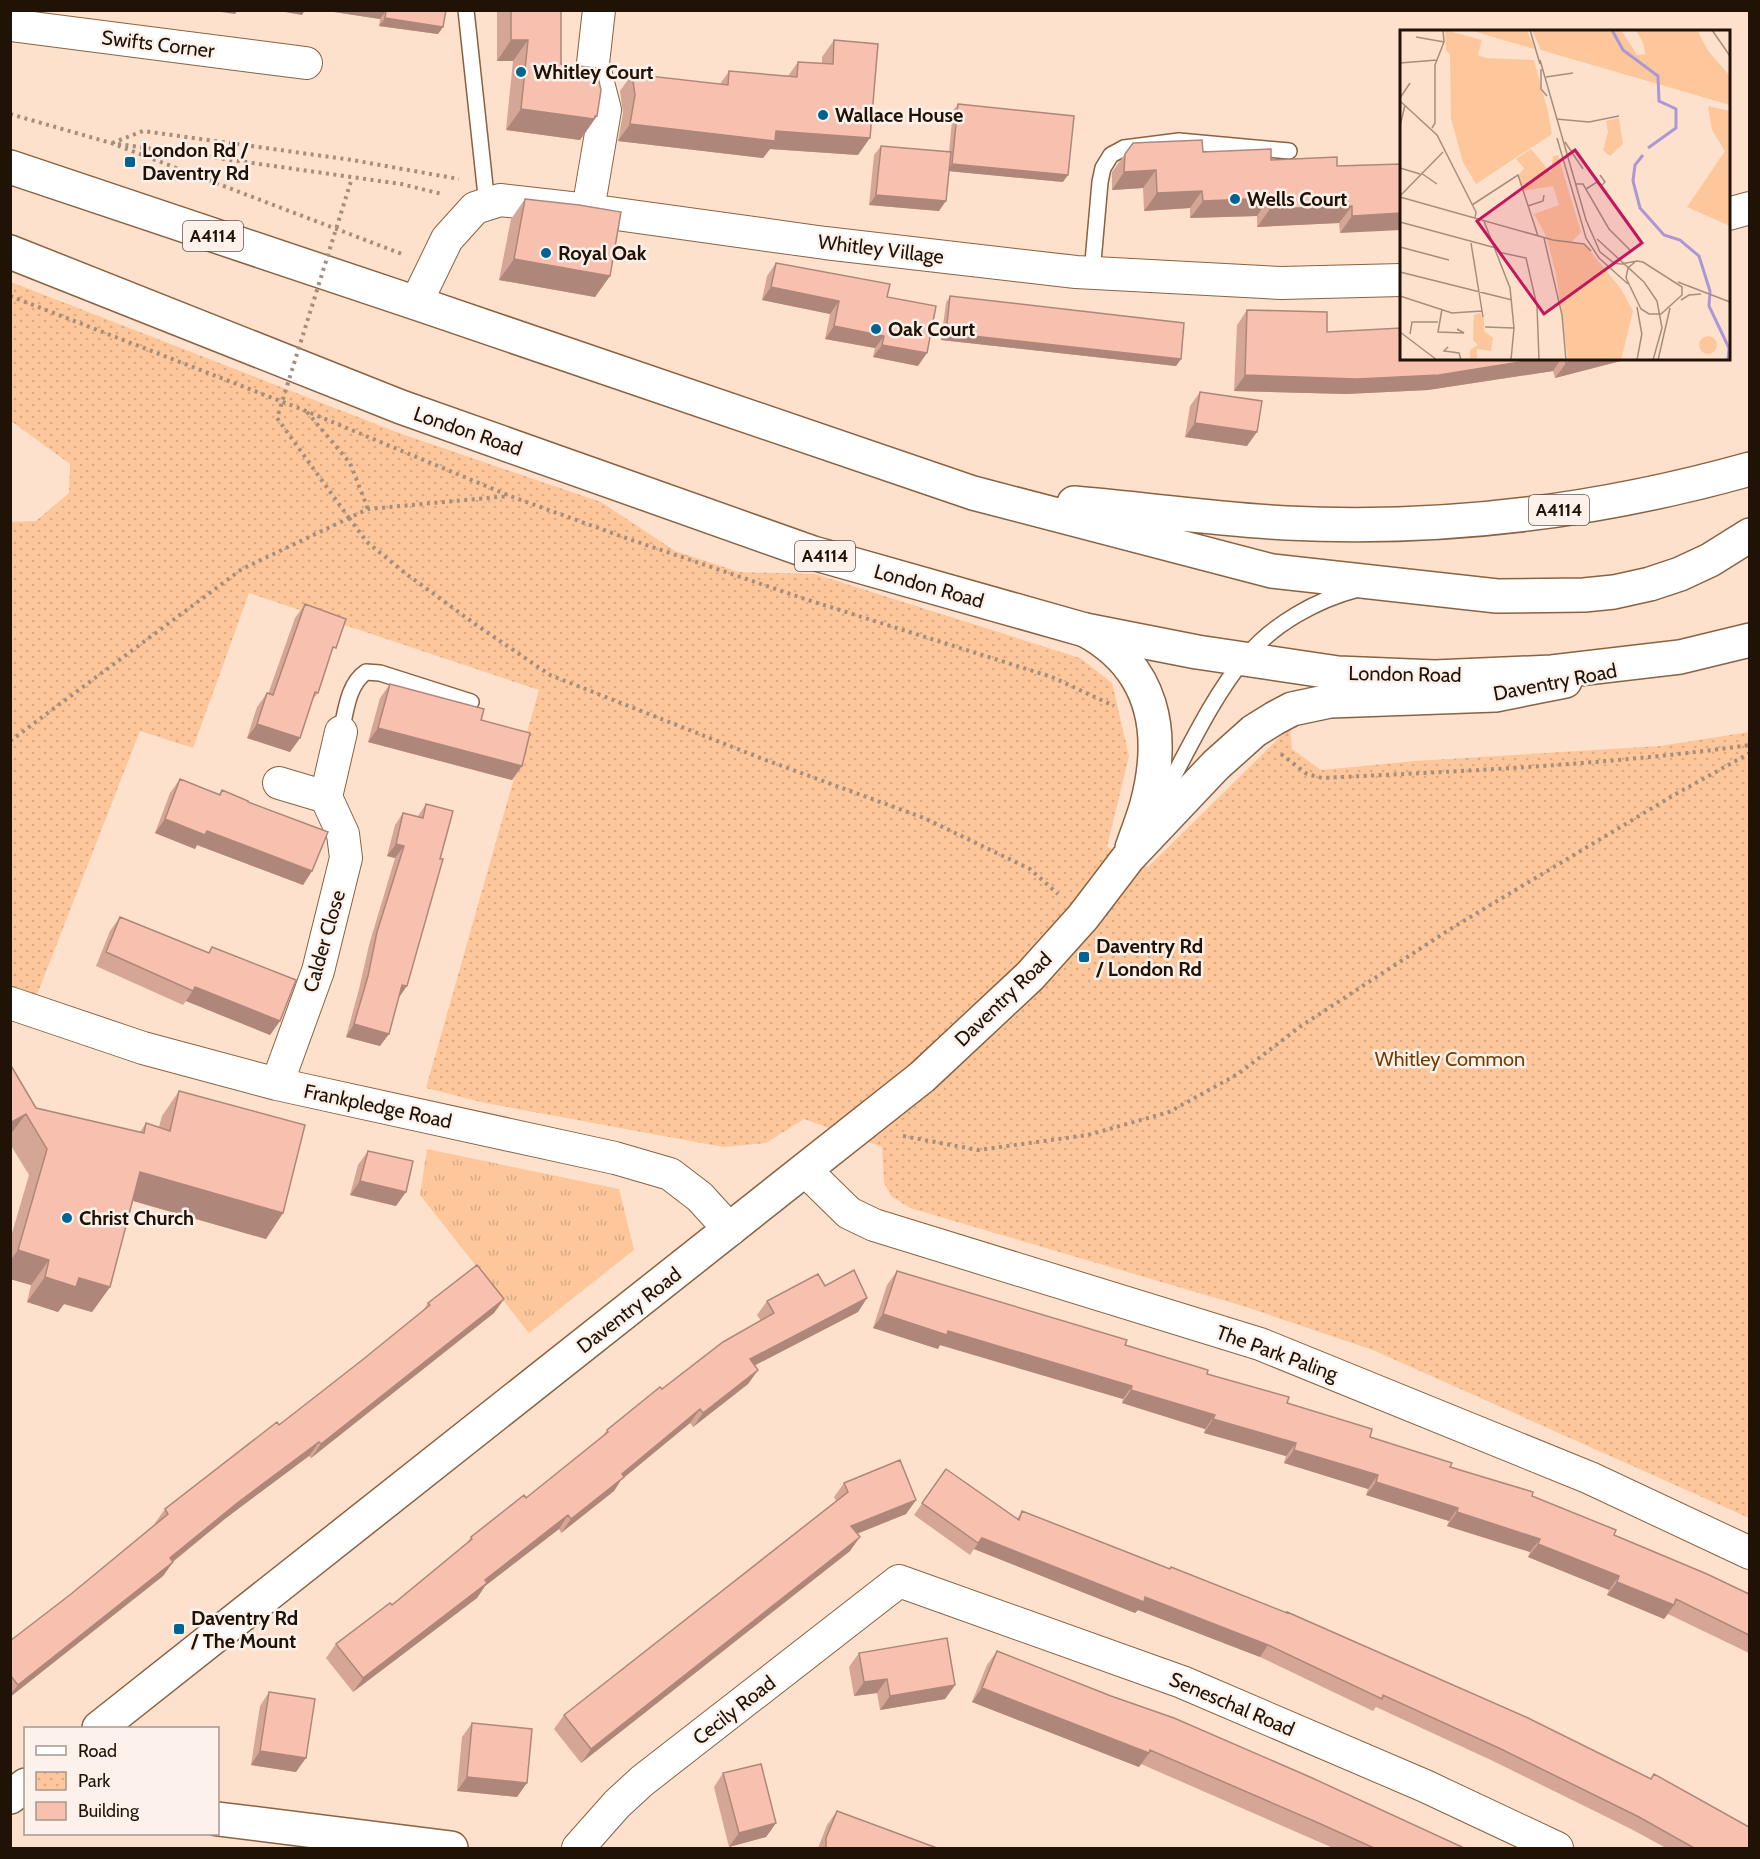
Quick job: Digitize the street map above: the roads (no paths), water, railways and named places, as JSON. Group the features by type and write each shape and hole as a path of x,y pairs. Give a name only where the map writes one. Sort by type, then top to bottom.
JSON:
{"main road":[{"name":"A4114","path":"10,167 973,493 1272,571 1497,597 1550,597 1614,592 1650,584 1680,574 1710,560 1749,535"},
{"name":"London Road","path":"10,252 401,407 802,549 1085,630 1243,660 1338,674 1435,677 1552,672 1680,657 1749,640"},
{"name":"A4114","path":"973,493 1286,523 1364,524 1465,520 1587,506 1674,488 1749,469"},
{"name":"Daventry Road","path":"1085,630 1107,643 1136,673 1151,713 1155,739 1153,777 1147,804 1128,858"},
{"name":"Daventry Road","path":"100,1727 922,1077 1030,976 1083,917 1128,858 1216,765 1254,731 1292,709 1310,704 1353,699 1495,695 1680,657"},
{"path":"10,1797 24,1786"},
{"path":"219,1819 451,1848"}],"street":[{"path":"588,210 605,110 593,63 598,10"},
{"name":"Swifts Corner","path":"10,25 306,63"},
{"name":"Whitley Village","path":"416,303 447,239 486,194 500,200 825,243 1092,273 1281,283 1400,280"},
{"path":"1730,213 1749,208"},
{"path":"279,783 326,797 341,732"},
{"name":"Calder Close","path":"277,1084 318,971 346,858 343,834 326,797"},
{"name":"Frankpledge Road","path":"10,1003 143,1048 277,1084 615,1158 670,1174 700,1197 730,1230"},
{"name":"The Park Paling","path":"805,1170 849,1213 874,1225 1260,1344 1590,1478 1749,1553"},
{"name":"Cecily Road","path":"578,1848 617,1804 642,1781 899,1581"},
{"name":"Seneschal Road","path":"899,1581 1182,1682 1425,1786 1557,1848"}],"lane":[{"path":"466,10 486,194"},
{"path":"1092,273 1100,183 1103,168 1111,155 1124,147 1179,141 1289,151"},
{"path":"1128,858 1205,719 1253,648 1282,625 1322,602 1344,593 1375,586 1419,587"},
{"path":"341,732 351,692 358,677 366,672 380,673 471,702"}],"place":[{"name":"Whitley Court","path":"521,72"},
{"name":"Wallace House","path":"823,115"},
{"name":"London Rd / Daventry Rd","path":"130,162"},
{"name":"Wells Court","path":"1235,199"},
{"name":"Royal Oak","path":"546,253"},
{"name":"Oak Court","path":"876,329"},
{"name":"Daventry Rd / London Rd","path":"1084,957"},
{"name":"Christ Church","path":"67,1218"},
{"name":"Daventry Rd / The Mount","path":"179,1629"}],"park label":[{"name":"Whitley Common","path":"1450,1059"}]}
